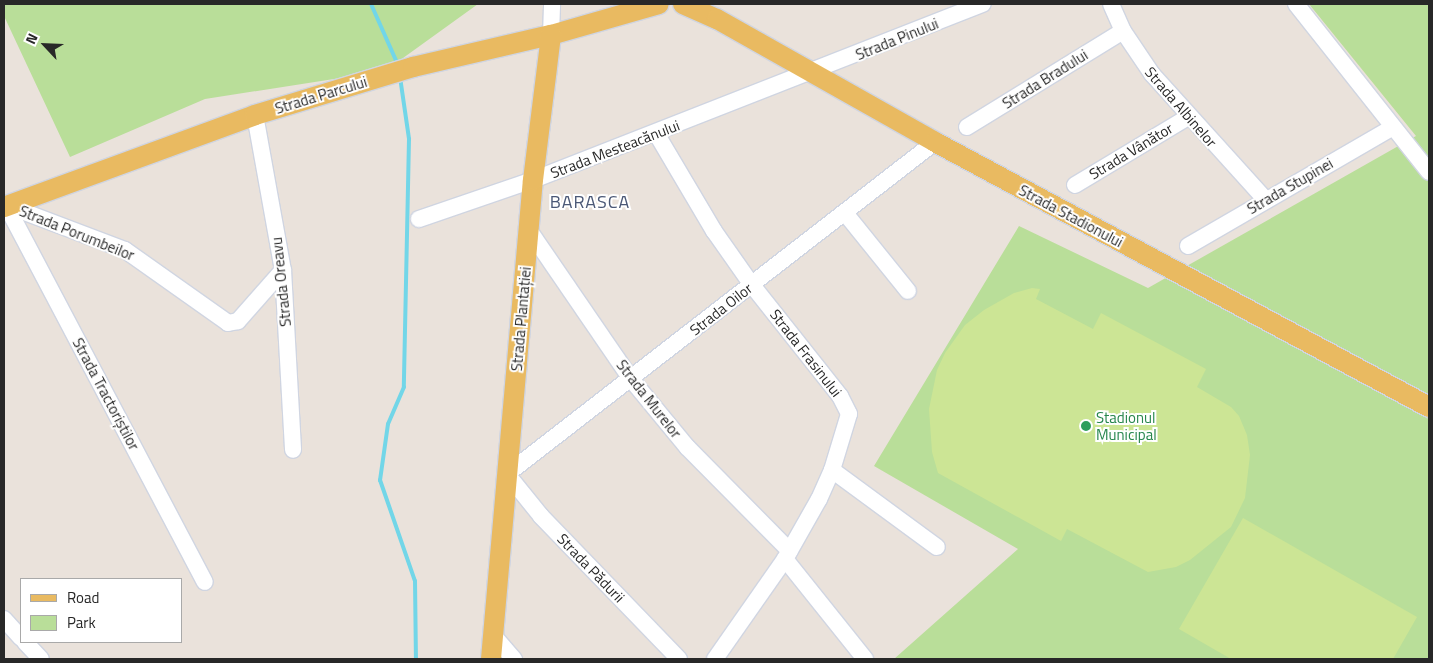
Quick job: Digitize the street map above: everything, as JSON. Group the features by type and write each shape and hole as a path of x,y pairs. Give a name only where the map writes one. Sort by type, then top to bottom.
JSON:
{"main road":[{"name":"Strada Parcului","path":"5,206 255,115 413,67 551,35 613,10 650,4"},
{"path":"668,4 682,4"},
{"name":"Strada Stadionului","path":"682,4 716,18 810,73 935,142 1429,407"},
{"name":"Strada Stadionului","path":"700,4 716,18"},
{"name":"Strada Plantației","path":"491,659 533,180 551,35"}],"street":[{"name":"Strada Plantației","path":"551,35 552,4"},
{"name":"Strada Pinului","path":"810,73 983,4"},
{"name":"Strada Albinelor","path":"1110,4 1123,31 1152,74 1188,117 1266,200"},
{"path":"1296,4 1393,127 1424,158 1429,172"},
{"name":"Strada Bradului","path":"967,127 1123,31"},
{"name":"Strada Mesteacănului","path":"418,219 533,180 810,73"},
{"name":"Strada Oreavu","path":"255,115 283,270 293,450"},
{"name":"Strada Vânător","path":"1075,184 1188,117"},
{"name":"Strada Stupinei","path":"1188,246 1393,127"},
{"name":"Strada Frasinului","path":"656,133 694,200 752,285 848,408 847,425 832,470 788,554 715,659"},
{"name":"Strada Oilor","path":"507,474 935,142"},
{"name":"Strada Porumbeilor","path":"5,206 125,250 228,323 238,321 283,270"},
{"name":"Strada Tractoriștilor","path":"5,206 205,582"},
{"path":"845,213 908,291"},
{"name":"Strada Murelor","path":"529,230 631,379 705,468 788,554 865,659"},
{"path":"832,470 937,547"},
{"name":"Strada Pădurii","path":"507,474 541,516 678,659"},
{"path":"4,619 20,637"},
{"path":"494,635 514,659"},
{"path":"26,643 41,659"}],"green space":[{"path":"4,4 478,4 385,71 205,99 70,157 4,16"},
{"path":"1309,4 1429,4 1429,659 894,659 1018,549 874,466 1019,226 1148,288 1416,136"},
{"name":"Stadionul Municipal","path":"1032,288 1040,289 1036,299 1093,329 1101,313 1206,369 1197,387 1231,407 1239,416 1247,435 1250,455 1245,498 1231,527 1190,560 1176,567 1148,572 1067,529 1061,541 938,473 932,452 929,409 937,370 945,353 965,325 984,310 1014,293"},
{"path":"1243,518 1417,617 1393,659 1231,659 1179,629"}],"waterway":[{"path":"371,4 398,65"},
{"path":"400,77 409,139 404,387 388,424 380,480 415,581 416,659"}],"place":[{"name":"Stadionul Municipal","path":"1086,426"}],"district":[{"name":"BARASCA","path":"590,202"}]}
